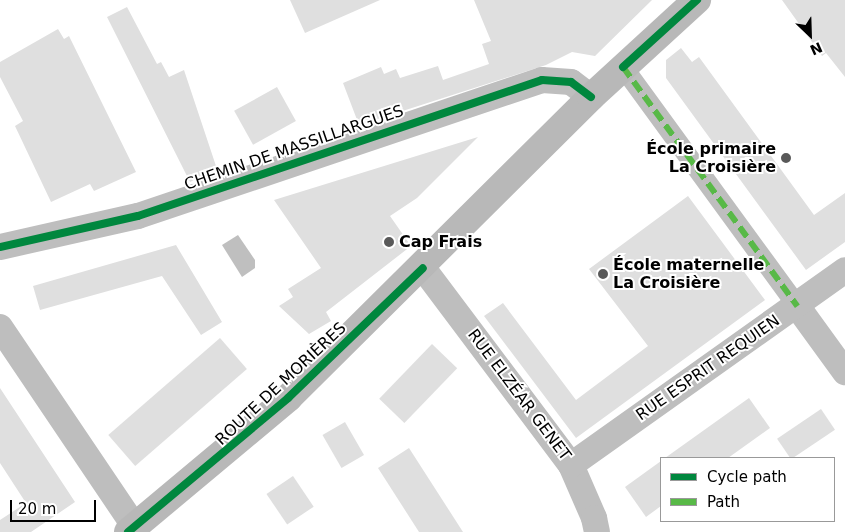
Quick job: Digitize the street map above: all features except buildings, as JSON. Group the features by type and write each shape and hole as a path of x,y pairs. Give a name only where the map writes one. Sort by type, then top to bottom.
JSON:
{"main road":[{"name":"ROUTE DE MORIÈRES","path":"132,529 288,398 423,268 591,97 697,0"}],"street":[{"path":"623,67 845,372"},
{"name":"CHEMIN DE MASSILLARGUES","path":"0,247 138,216 542,80 571,82 591,97"},
{"name":"RUE ELZÉAR GENET","path":"423,268 571,465 594,518 597,532"},
{"name":"RUE ESPRIT REQUIEN","path":"571,465 845,270"},
{"path":"0,327 132,529"}],"shaded area":[{"path":"238,235 255,260 255,268 242,277 222,245"}],"marked path":[{"path":"623,67 797,306"}],"cycle path":[{"path":"623,67 697,0"},
{"path":"0,247 138,216 542,80 571,82 591,97"},
{"path":"128,532 288,398 423,268"}],"place":[{"name":"École primaire La Croisière","path":"786,158"},
{"name":"Cap Frais","path":"389,242"},
{"name":"École maternelle La Croisière","path":"603,274"}]}
